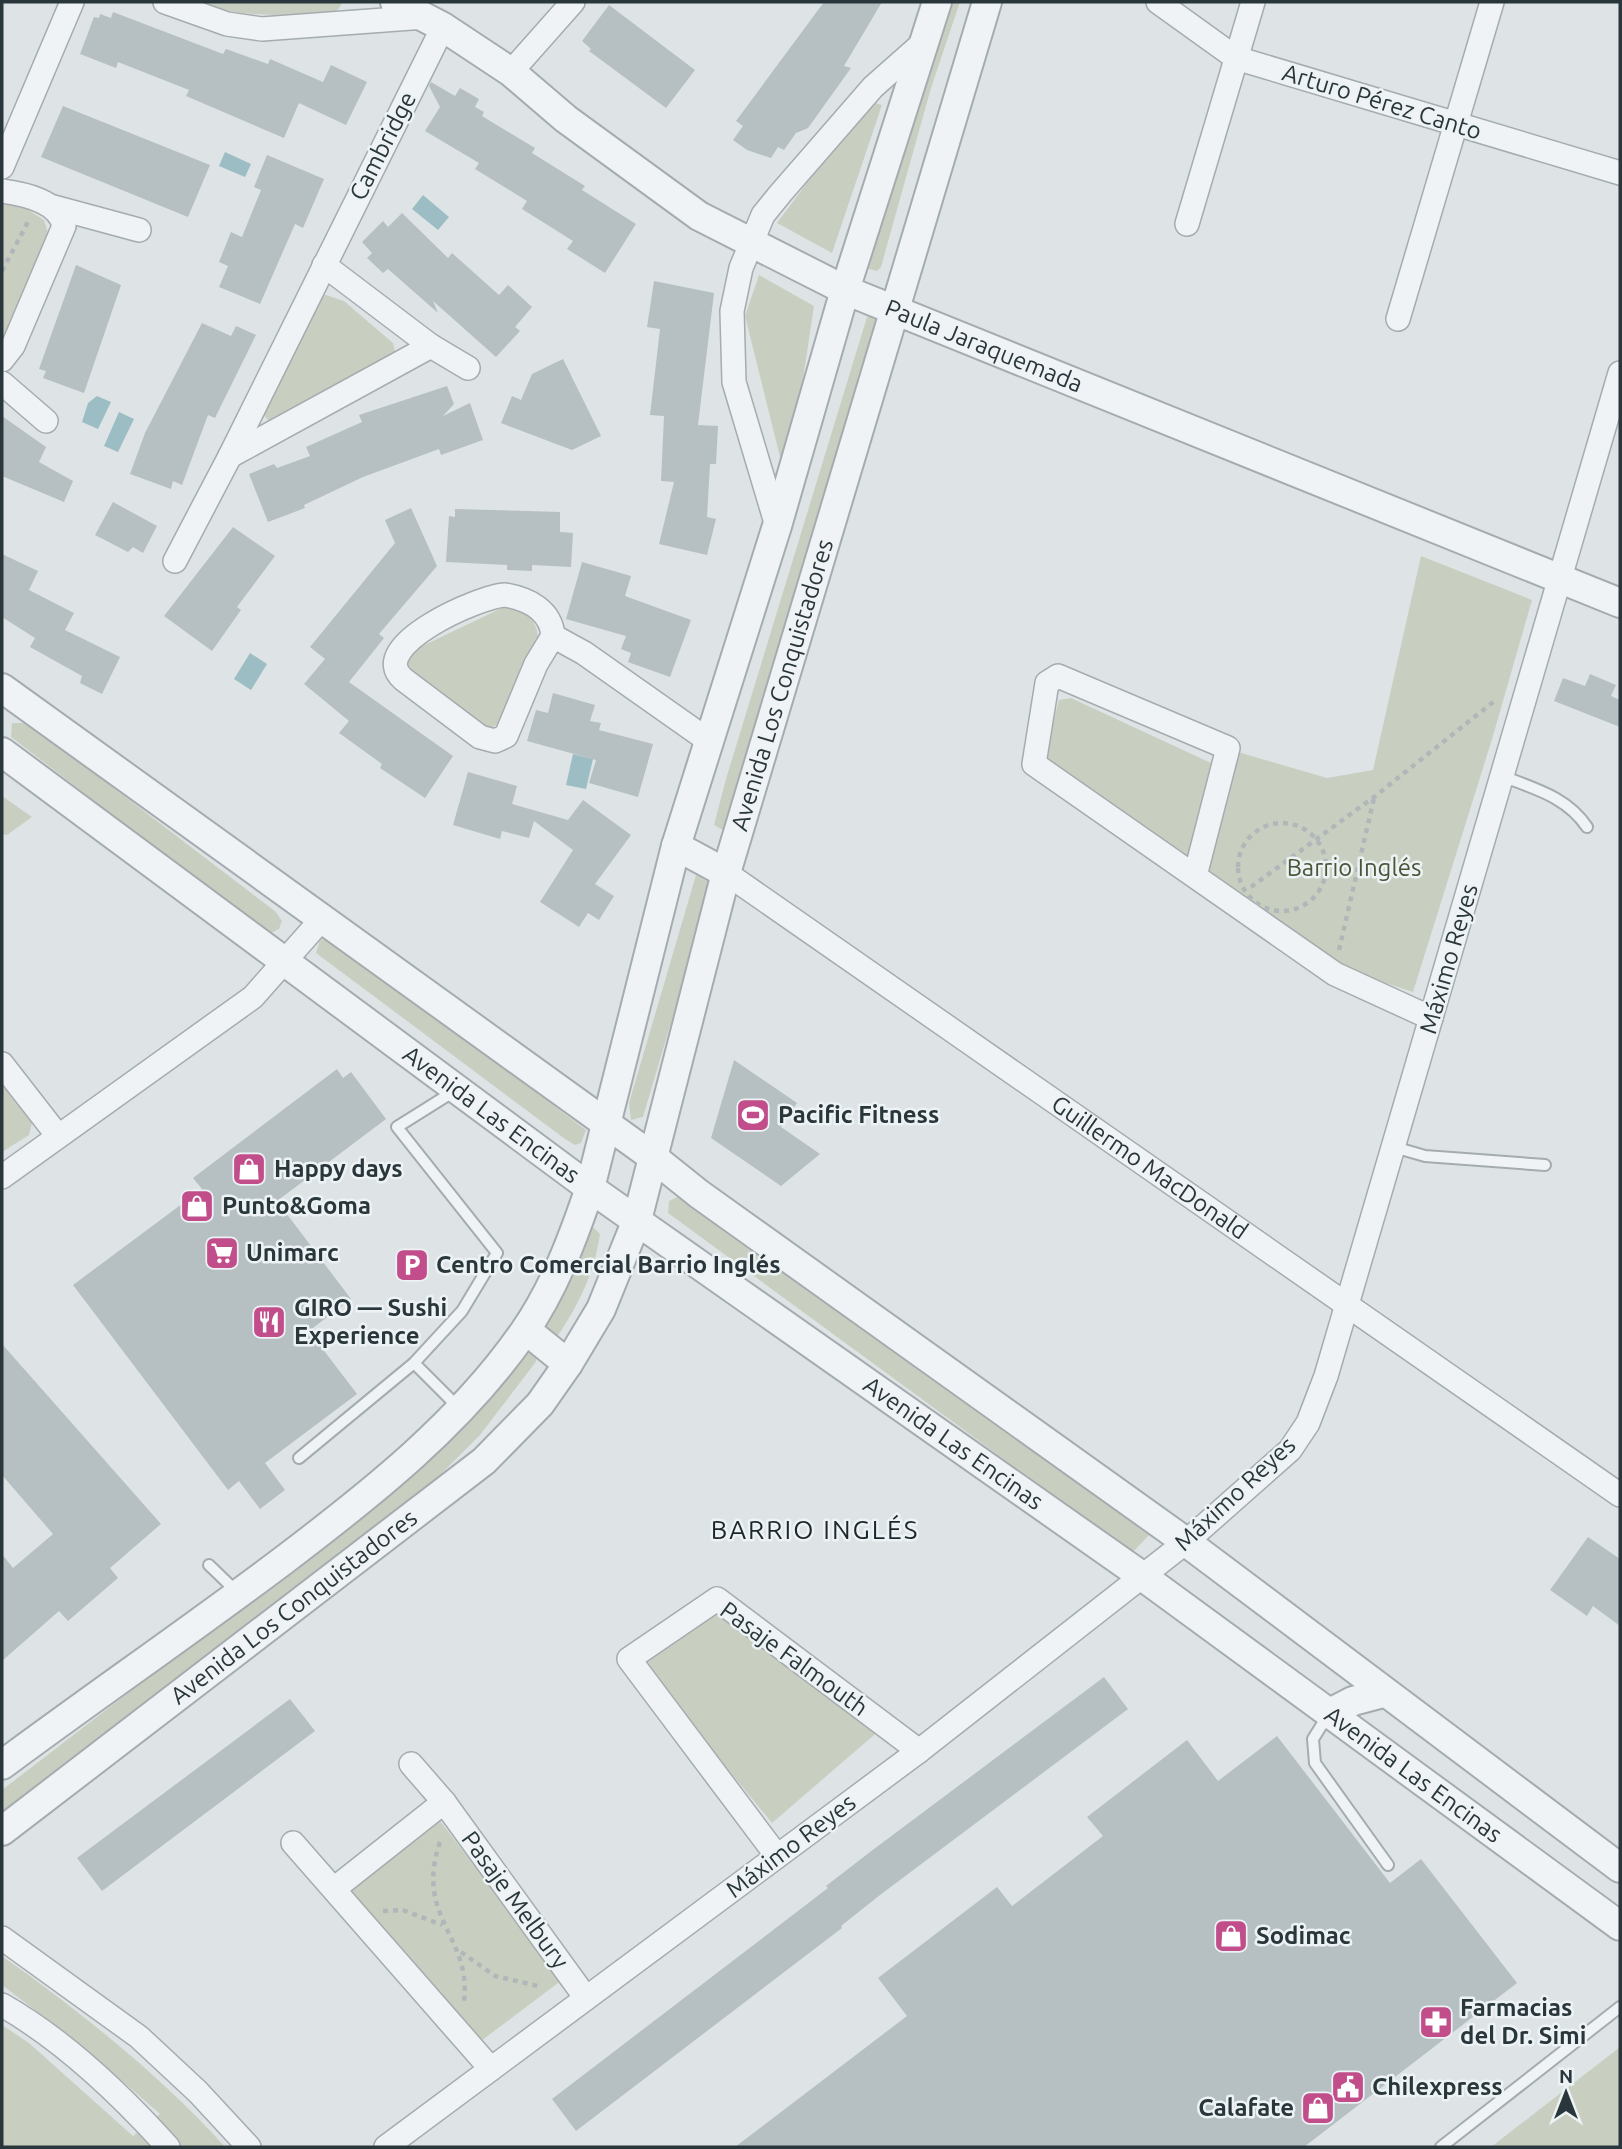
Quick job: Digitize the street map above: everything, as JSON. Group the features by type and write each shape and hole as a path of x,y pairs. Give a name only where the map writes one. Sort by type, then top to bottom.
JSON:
{"street":[{"path":"2,167 72,2"},
{"path":"165,2 227,24 262,29 434,22"},
{"name":"Paula Jaraquemada","path":"396,2 434,22 511,72 566,119 657,188 699,216 749,243 845,290 1620,603"},
{"path":"511,72 573,2"},
{"name":"Avenida Los Conquistadores","path":"2,1765 239,1594 354,1507 461,1410 497,1370 526,1330 573,1239 590,1188 676,846 777,526 845,290 937,2"},
{"name":"Avenida Los Conquistadores","path":"2,1831 484,1461 540,1404 601,1309 637,1220 726,873 987,2"},
{"name":"Arturo Pérez Canto","path":"1158,2 1236,58 1620,173"},
{"path":"1187,224 1253,2"},
{"path":"1398,319 1492,2"},
{"name":"Cambridge","path":"174,561 230,456 324,265 434,22"},
{"path":"777,526 734,382 732,311 749,243 763,215 873,87 925,41"},
{"path":"2,191 62,216 64,226 13,346 2,360"},
{"path":"43,210 139,230"},
{"path":"324,265 431,346 468,368"},
{"path":"230,456 431,346"},
{"name":"Máximo Reyes","path":"386,2147 919,1751 1186,1542 1290,1450 1308,1423 1321,1392 1348,1305 1620,373"},
{"path":"2,383 46,421"},
{"path":"553,636 536,664 510,729 498,741 480,737 403,679 395,669 396,658 411,638 491,596 520,597 534,605 550,621 553,636 584,653 709,741"},
{"path":"1195,876 1228,748 1058,676 1047,683 1034,764 1195,876 1238,896 1335,974 1431,1018"},
{"name":"Avenida Las Encinas","path":"4,694 1186,1542 1620,1868"},
{"name":"Avenida Las Encinas","path":"2,752 590,1188 1142,1576 1620,1926"},
{"name":"Guillermo MacDonald","path":"676,846 726,873 1620,1495"},
{"path":"2,1178 253,997 286,963 321,920"},
{"path":"2,1064 58,1136"},
{"path":"526,1330 568,1364"},
{"name":"Pasaje Falmouth","path":"778,1856 629,1658 717,1599 919,1751"},
{"path":"1330,1713 1353,1701 1384,1693"},
{"name":"Pasaje Melbury","path":"411,1764 444,1802 586,1998"},
{"path":"334,1889 444,1802"},
{"path":"293,1843 491,2069"},
{"path":"2,1938 139,2038 198,2092 249,2147"},
{"path":"2,2005 41,2031 133,2108 168,2147"}],"lane":[{"path":"1502,776 1558,799 1579,816 1587,827"},
{"path":"299,1458 414,1363 462,1311 497,1253 397,1127 456,1090"},
{"path":"1394,1147 1425,1156 1545,1165"},
{"path":"414,1363 461,1410"},
{"path":"208,1565 239,1594"},
{"path":"1330,1713 1313,1739 1315,1763 1388,1865"},
{"path":"1441,2147 1620,2007"}],"path":[{"path":"2,271 43,210"},
{"path":"1238,896 1374,797 1506,693"},
{"path":"1335,974 1374,797"},
{"path":"1268,825 1294,825 1316,840 1323,850 1325,876 1313,898 1290,910 1276,910 1238,896 1238,864 1247,840 1256,831 1268,825"},
{"path":"440,1842 433,1884 443,1926 463,1961 466,1981 464,2002 453,2024"},
{"path":"372,1914 403,1910 443,1926"},
{"path":"453,1943 486,1972 511,1982 538,1986"}],"green space":[{"path":"197,2 343,2 335,14 282,15 248,14"},
{"path":"944,2 960,2 931,88 881,267 877,271 869,269 865,259"},
{"path":"868,101 882,105 832,253 777,223"},
{"path":"7,204 25,208 44,220 49,236 2,339 2,206"},
{"path":"759,275 814,306 787,485 745,316"},
{"path":"323,294 344,301 393,343 395,352 391,358 278,421 268,420 262,413"},
{"path":"876,316 882,319 730,834 714,825 726,779 867,317"},
{"name":"Barrio Inglés","path":"1421,556 1532,600 1493,736 1413,992 1336,967 1207,880 1238,752 1327,778 1373,770"},
{"path":"506,606 528,615 535,624 538,636 518,677 503,721 489,729 413,676 406,667 408,657 416,649"},
{"path":"1071,698 1213,764 1191,861 1043,763 1059,700"},
{"path":"12,723 25,723 51,740 276,912 282,921 279,929 271,933 250,920 11,737"},
{"path":"2,796 32,817 7,835 2,834"},
{"path":"696,875 712,884 643,1117 631,1120 629,1103"},
{"path":"332,938 586,1130 581,1143 575,1145 565,1139 316,953 320,940"},
{"path":"2,1078 33,1119 29,1135 2,1152"},
{"path":"679,1196 1149,1535 1132,1553 668,1213 669,1201"},
{"path":"585,1228 594,1228 600,1234 594,1262 579,1300 557,1337 540,1325"},
{"path":"525,1350 537,1358 535,1363 480,1435 438,1477 2,1819 2,1790 303,1558"},
{"path":"719,1612 881,1729 772,1823 647,1671 645,1659 708,1613"},
{"path":"437,1817 562,1980 481,2041 348,1891"},
{"path":"2,1956 119,2046 175,2096 225,2147 2,2147 2,2025 29,2043 133,2136 160,2114 82,2046 2,1985"},
{"path":"1620,2047 1620,2147 1491,2147"}],"water":[{"path":"225,152 251,164 245,177 219,166"},
{"path":"423,195 449,217 438,230 412,209"},
{"path":"97,396 111,402 98,429 82,422 88,403"},
{"path":"119,412 134,419 118,452 104,446"},
{"path":"250,653 267,664 251,690 234,679"},
{"path":"573,754 593,759 586,789 566,785"}],"building":[{"path":"824,2 882,2 844,66 851,68 808,128 796,133 784,150 778,147 771,158 747,150 733,140 743,126 736,121"},
{"path":"609,5 695,70 666,108 589,51 591,49 582,41"},
{"path":"113,12 223,54 226,49 268,64 270,59 323,82 331,65 367,82 346,125 299,103 284,138 186,96 189,90 118,62 116,68 80,54 94,17 99,18 100,14 111,18"},
{"path":"431,82 455,96 460,88 479,99 475,107 484,112 482,116 535,148 532,153 585,186 582,190 636,224 605,273 567,249 573,241 522,209 527,201 475,169 479,163 425,131 440,107 429,86"},
{"path":"63,106 210,165 188,217 41,157"},
{"path":"267,155 324,179 303,228 295,224 260,304 219,287 228,266 219,262 231,232 242,237 261,190 254,187"},
{"path":"402,213 448,258 452,253 499,295 508,285 532,307 515,327 520,331 496,357 433,301 438,313 388,269 383,273 367,258 372,253 362,242 383,221 388,227"},
{"path":"76,265 121,285 84,393 43,378 46,371 39,369"},
{"path":"654,281 714,293 698,425 718,426 716,464 710,464 707,517 716,519 707,555 659,544 674,482 661,481 664,416 650,415 660,329 647,327"},
{"path":"202,323 231,336 236,326 256,335 215,418 208,415 182,485 173,481 171,489 130,474 145,433"},
{"path":"563,359 601,436 572,450 501,423 512,396 521,400 532,374"},
{"path":"447,386 454,404 443,416 470,403 483,440 441,455 439,449 363,477 304,505 305,508 268,522 249,474 274,464 277,468 310,456 306,447 362,422 359,415"},
{"path":"2,416 46,447 39,462 73,481 64,502 2,476"},
{"path":"113,502 157,526 143,553 133,547 128,552 95,535"},
{"path":"411,508 437,566 379,634 384,638 349,682 453,756 425,798 380,768 382,764 339,733 349,721 304,684 325,659 310,647 395,543 385,520"},
{"path":"455,509 560,512 560,532 573,533 571,567 532,565 532,571 507,570 507,565 446,562 449,516 455,517"},
{"path":"233,527 275,556 237,607 241,610 212,651 164,616"},
{"path":"2,554 38,571 29,590 74,613 65,630 120,657 102,694 80,683 82,676 30,647 35,638 2,617"},
{"path":"582,562 631,576 625,596 691,620 670,677 628,662 631,653 621,649 626,636 566,619"},
{"path":"1590,674 1616,685 1611,696 1620,700 1620,727 1554,701 1563,678 1585,686"},
{"path":"553,693 595,705 590,721 601,723 599,730 653,744 638,797 589,783 596,760 527,741 536,710 548,713"},
{"path":"468,772 517,786 512,804 568,820 583,800 631,835 595,884 614,896 599,920 588,913 579,927 540,902 573,850 534,821 529,838 502,831 500,839 453,825"},
{"name":"Pacific Fitness","path":"734,1060 797,1103 781,1127 820,1154 781,1186 711,1138"},
{"path":"337,1069 343,1078 351,1072 386,1119 277,1201 351,1299 309,1331 357,1394 265,1463 285,1490 260,1509 239,1481 228,1490 73,1285 202,1189 193,1178"},
{"path":"2,1344 161,1524 110,1568 118,1578 68,1621 59,1611 2,1661 2,1554 13,1568 53,1534 2,1475"},
{"path":"1588,1537 1620,1559 1620,1626 1593,1606 1587,1616 1550,1590"},
{"path":"1104,1677 1128,1709 880,1895 841,1926 842,1928 576,2131 552,2099 828,1888 826,1886 870,1852"},
{"path":"290,1699 315,1731 102,1891 77,1858"},
{"path":"1277,1736 1390,1883 1421,1859 1517,1983 1304,2147 735,2147 907,2016 878,1978 997,1887 1012,1906 1103,1836 1087,1817 1187,1740 1218,1781"}],"place":[{"name":"Pacific Fitness","path":"753,1115"},
{"name":"Happy days","path":"249,1169"},
{"name":"Punto&Goma","path":"197,1206"},
{"name":"Unimarc","path":"222,1253"},
{"name":"Centro Comercial Barrio Inglés","path":"412,1265"},
{"name":"GIRO — Sushi Experience","path":"269,1322"},
{"name":"Sodimac","path":"1231,1936"},
{"name":"Farmacias del Dr. Simi","path":"1436,2022"},
{"name":"Chilexpress","path":"1348,2087"},
{"name":"Calafate","path":"1318,2108"}],"district":[{"name":"BARRIO INGLÉS","path":"815,1530"}]}
